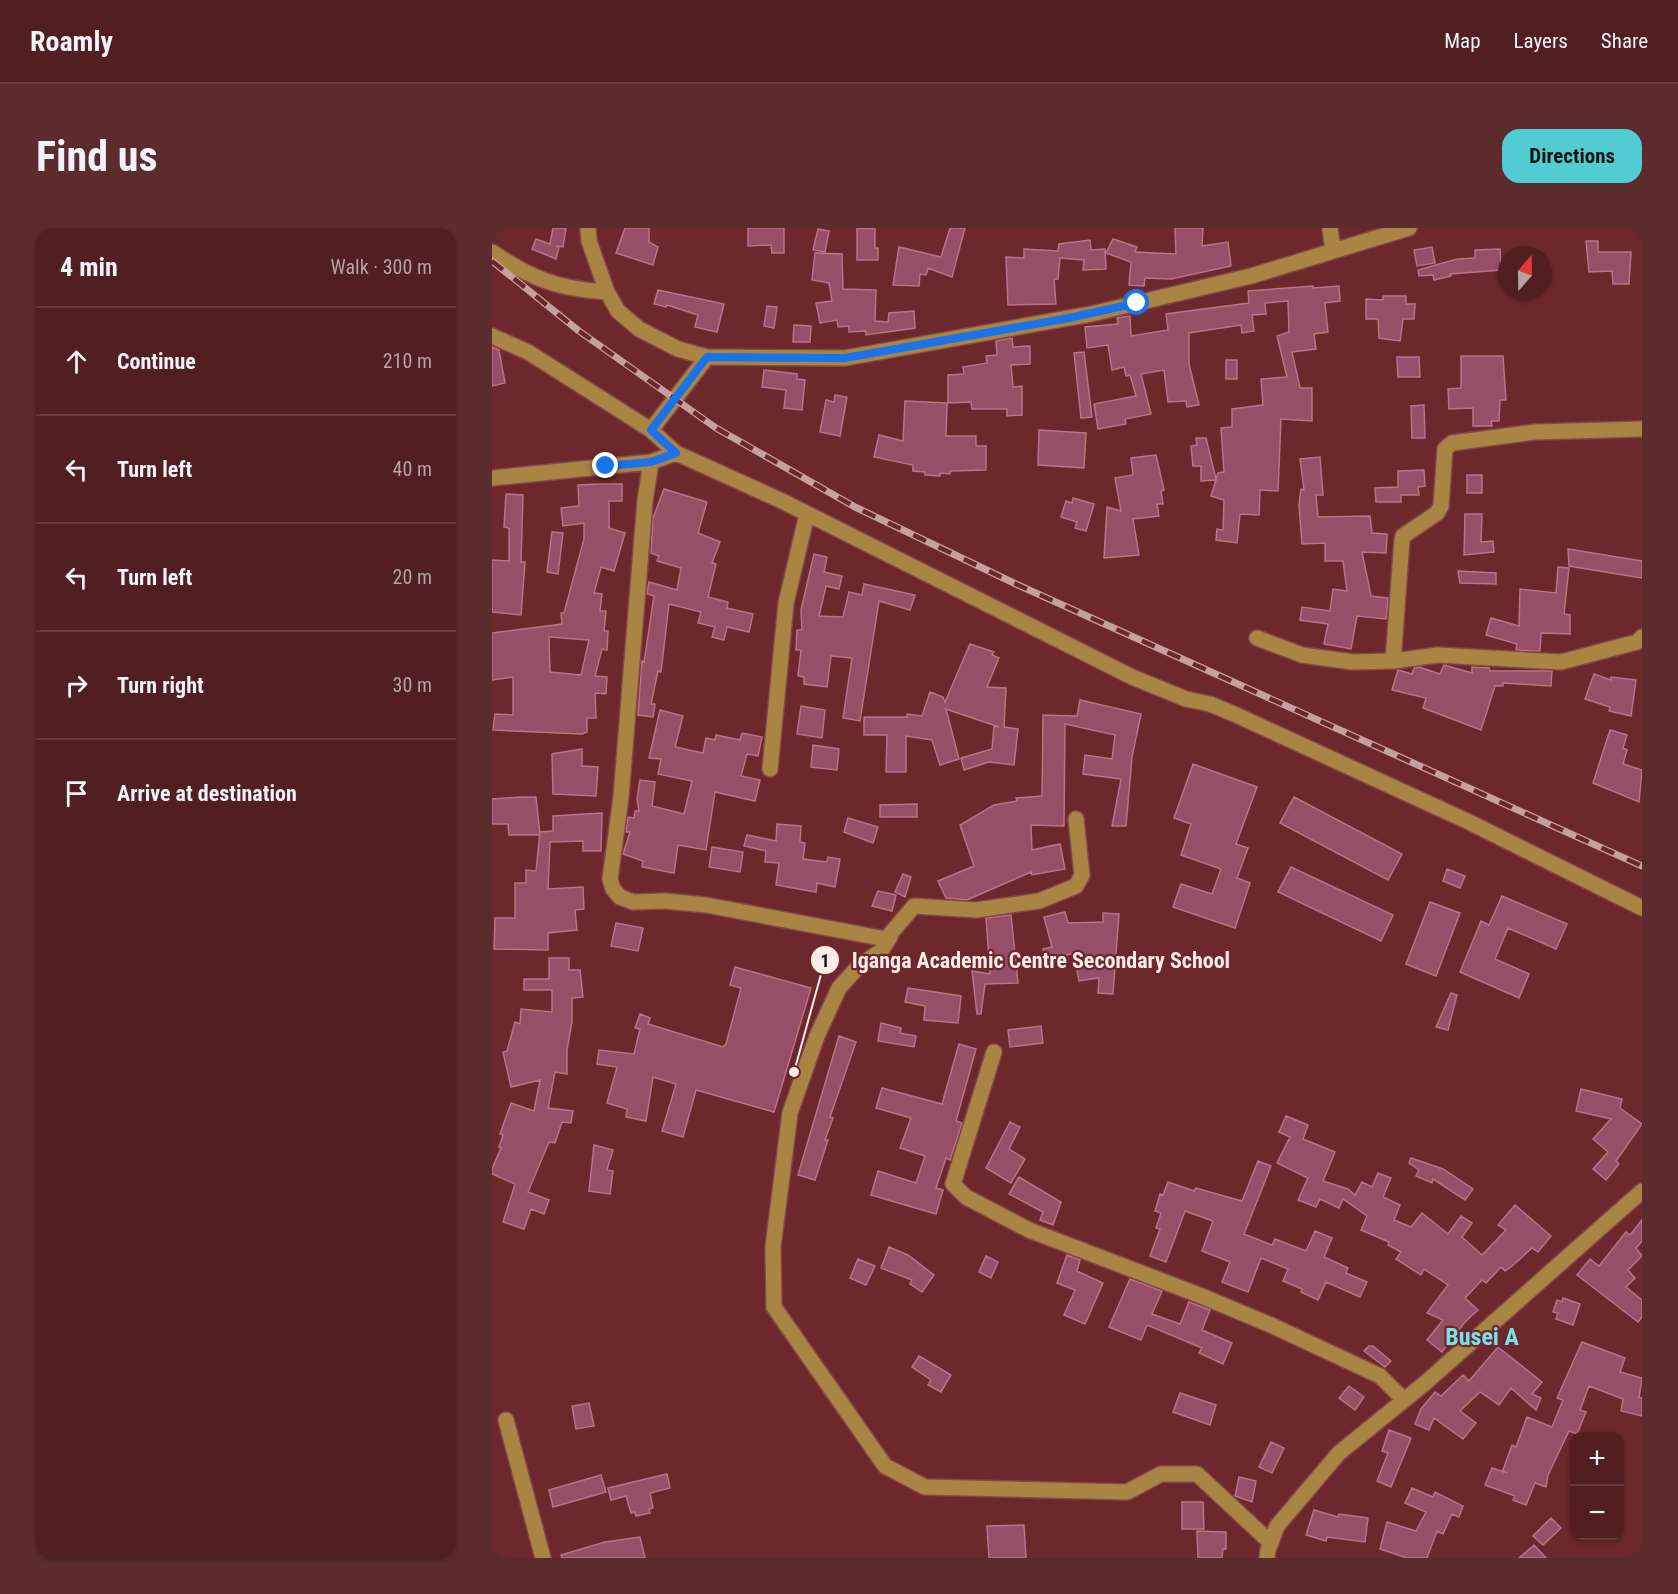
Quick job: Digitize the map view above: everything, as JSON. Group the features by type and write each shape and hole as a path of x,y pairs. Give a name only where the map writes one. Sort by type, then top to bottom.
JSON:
{"street":[{"path":"588,228 589,241 607,292 618,311 639,329 678,349 707,357 845,358 1091,314 1251,276 1409,228"},
{"path":"1330,228 1333,251"},
{"path":"492,252 526,275 574,291 607,292"},
{"path":"492,336 528,352 651,430 676,453 807,514 1132,677 1186,699 1210,704 1234,714 1469,822 1642,908"},
{"path":"651,430 707,357"},
{"path":"1393,661 1404,536 1437,513 1441,506 1445,449 1452,443 1535,432 1642,429"},
{"path":"492,478 651,462 676,453"},
{"path":"651,462 645,501 621,797 610,879 613,889 620,897 633,902 665,901 706,905 886,939 890,937"},
{"path":"770,769 786,603 807,514"},
{"path":"1257,638 1302,655 1353,662 1393,661 1438,655 1561,662 1637,642 1642,637"},
{"path":"1076,819 1082,875 1076,886 1039,901 976,910 914,906 908,909 881,951 858,967 839,988 817,1036 790,1113 773,1246 774,1306 885,1466 925,1487 1127,1492 1161,1474 1197,1474 1269,1550 1277,1526 1339,1453 1541,1283 1642,1191"},
{"path":"994,1052 953,1184 966,1197 1029,1230 1199,1295 1284,1331 1380,1377 1404,1400"},
{"path":"506,1420 543,1558"}],"building":[{"path":"553,228 566,228 563,247 556,246 559,247 556,259 532,249 536,239 550,244"},
{"path":"625,228 649,228 649,242 658,247 653,265 616,253"},
{"path":"748,228 784,228 784,253 772,253 771,245 748,246"},
{"path":"857,228 875,229 875,248 878,248 878,260 857,260"},
{"path":"950,228 965,228 952,277 928,268 926,275 920,274 919,286 893,285 899,247 941,257"},
{"path":"1175,228 1203,228 1202,246 1228,242 1231,266 1171,279 1145,278 1144,286 1129,285 1131,262 1106,253 1113,239 1137,247 1135,252 1176,254"},
{"path":"818,229 829,231 825,252 813,250"},
{"path":"1090,240 1091,250 1105,249 1106,269 1083,270 1084,260 1060,258 1058,279 1054,279 1056,304 1008,305 1006,257 1024,258 1024,249 1058,251 1059,244"},
{"path":"1586,241 1598,241 1598,252 1631,252 1629,284 1613,284 1612,271 1589,272"},
{"path":"1432,247 1435,263 1417,266 1414,250"},
{"path":"1498,249 1498,270 1450,274 1451,276 1434,280 1433,275 1419,276 1418,270 1457,259 1475,258 1475,250"},
{"path":"815,253 842,254 843,289 876,290 875,321 888,322 889,313 914,311 915,328 866,335 866,331 849,332 849,326 838,327 837,320 820,323 816,303 832,301 829,283 812,280"},
{"path":"1313,286 1313,288 1339,286 1340,301 1325,303 1328,332 1314,334 1316,349 1292,352 1300,388 1312,388 1312,421 1281,419 1278,491 1260,490 1259,515 1240,514 1237,543 1216,540 1217,529 1223,530 1224,500 1211,496 1216,480 1201,481 1201,466 1193,466 1191,446 1197,445 1196,438 1206,438 1216,479 1218,473 1224,472 1221,428 1232,427 1232,409 1263,405 1261,379 1287,377 1277,336 1289,332 1288,301 1265,303 1266,314 1252,315 1254,331 1242,333 1241,325 1189,333 1189,364 1199,405 1187,407 1186,401 1168,402 1164,370 1141,374 1151,414 1125,419 1126,424 1098,429 1094,404 1136,396 1130,375 1126,376 1124,367 1112,370 1108,345 1087,348 1085,327 1118,324 1117,318 1130,316 1131,336 1168,330 1166,314 1249,303 1248,291"},
{"path":"658,290 724,304 717,332 695,327 698,315 667,305 666,307 654,304"},
{"path":"1383,296 1406,296 1406,304 1415,304 1414,319 1403,319 1400,341 1379,338 1378,319 1366,319 1366,299 1383,300"},
{"path":"767,306 777,307 774,328 764,326"},
{"path":"794,325 811,326 810,342 793,342"},
{"path":"1012,338 1013,347 1030,346 1030,364 1011,365 1013,387 1022,386 1022,415 1007,416 1007,409 972,409 971,402 948,403 948,375 964,374 963,367 987,363 986,356 997,355 996,341"},
{"path":"492,347 499,350 505,383 492,386"},
{"path":"1084,352 1092,417 1081,418 1074,353"},
{"path":"1461,356 1503,356 1506,400 1500,400 1499,421 1491,421 1492,426 1473,426 1473,408 1449,409 1448,389 1461,388"},
{"path":"1397,357 1419,357 1420,377 1398,377"},
{"path":"1226,360 1237,360 1237,379 1226,379"},
{"path":"764,370 797,374 797,379 805,380 802,410 784,408 786,390 762,387"},
{"path":"835,395 847,397 840,436 820,432 826,400 834,402"},
{"path":"905,401 947,403 946,436 976,436 976,446 986,446 986,470 950,471 950,474 940,473 940,476 925,475 925,472 913,471 913,465 874,457 879,435 903,441"},
{"path":"1424,405 1425,438 1412,438 1411,406"},
{"path":"1039,430 1086,433 1084,468 1038,465"},
{"path":"1156,455 1164,490 1161,491 1163,504 1157,504 1159,516 1133,519 1139,555 1104,558 1107,507 1121,511 1115,478 1133,475 1131,458"},
{"path":"1320,457 1323,495 1316,495 1318,517 1370,516 1372,533 1387,534 1386,553 1362,552 1371,596 1388,598 1386,619 1357,616 1351,649 1324,644 1328,624 1300,620 1302,607 1330,611 1333,589 1347,591 1343,561 1325,561 1325,543 1302,544 1299,505 1301,489 1304,490 1300,459"},
{"path":"1424,470 1425,486 1418,487 1419,495 1401,495 1401,502 1376,502 1375,488 1398,487 1398,471"},
{"path":"1467,475 1482,475 1482,493 1467,493"},
{"path":"622,484 622,501 609,501 609,528 625,533 614,571 601,567 594,593 602,594 600,611 606,611 604,631 608,631 607,650 602,649 595,676 607,677 606,694 595,693 596,718 587,718 587,732 582,734 493,730 495,714 513,715 513,677 492,680 492,633 562,624 561,613 564,613 584,539 584,523 563,526 561,508 579,506 578,485","holes":["549,637 589,640 581,675 550,672"]},
{"path":"664,489 707,502 698,533 720,542 712,563 716,564 708,597 728,602 727,608 753,614 749,632 727,627 724,640 712,637 715,627 698,623 701,612 669,604 661,672 658,671 651,704 655,704 653,717 638,715 642,661 644,662 654,596 647,594 649,582 677,590 681,568 657,561 659,556 651,553 653,518"},
{"path":"506,494 523,495 521,562 525,562 521,615 492,612 492,560 509,561 509,528 504,527"},
{"path":"1073,498 1094,504 1086,531 1075,528 1077,522 1061,517 1066,501 1072,503"},
{"path":"1465,514 1482,514 1481,542 1493,541 1494,552 1464,555"},
{"path":"552,532 563,533 558,574 547,572"},
{"path":"1568,549 1642,561 1642,578 1569,566"},
{"path":"814,554 827,557 824,572 842,576 839,589 826,586 819,616 843,617 849,592 862,595 864,584 915,595 910,610 879,601 860,721 843,718 852,658 831,656 827,687 804,684 804,677 798,676 801,650 796,650 797,630 802,630 801,610"},
{"path":"1558,567 1569,568 1564,614 1570,615 1570,634 1541,633 1540,651 1516,650 1517,644 1486,635 1491,618 1519,626 1520,589 1556,593"},
{"path":"1458,571 1496,573 1496,584 1460,583"},
{"path":"970,644 994,652 992,655 999,658 987,687 1006,688 1004,727 1018,729 1014,765 989,762 964,770 961,758 992,749 994,726 999,727 946,709 959,759 940,765 932,740 906,736 906,772 886,772 887,735 864,735 864,717 907,717 907,714 922,716 930,692 943,697 945,702"},
{"path":"1444,665 1472,673 1472,667 1489,668 1490,671 1552,671 1551,686 1503,683 1503,686 1495,686 1481,730 1423,708 1426,698 1392,690 1398,670 1412,674 1414,668 1419,667 1440,674"},
{"path":"1594,674 1611,680 1611,677 1636,680 1631,716 1609,711 1610,707 1585,699"},
{"path":"1080,700 1141,714 1132,757 1126,826 1112,826 1121,779 1083,774 1085,755 1112,759 1115,735 1065,724 1064,826 1031,825 1032,850 1060,844 1065,869 1032,875 1031,872 967,900 946,898 938,881 974,866 960,825 994,805 1017,801 1016,798 1042,796 1043,715 1077,716"},
{"path":"801,706 825,710 822,738 797,734"},
{"path":"660,710 683,716 675,747 703,753 706,738 715,740 716,735 740,740 742,733 762,737 758,756 747,754 741,776 760,780 755,801 715,792 706,850 678,845 674,873 642,867 643,861 623,854 630,832 626,832 628,817 634,818 635,811 639,811 637,799 640,780 655,782 652,806 684,814 692,781 658,774 661,759 649,758"},
{"path":"1610,730 1627,735 1623,748 1627,750 1623,764 1642,770 1639,802 1593,783"},
{"path":"813,745 839,749 837,770 811,767"},
{"path":"582,749 582,766 598,767 596,796 553,794 552,754"},
{"path":"1193,764 1257,787 1236,844 1248,848 1237,878 1250,883 1235,928 1173,907 1181,884 1212,894 1221,869 1181,855 1191,824 1174,818"},
{"path":"536,797 540,835 509,835 508,824 492,824 492,799"},
{"path":"1294,797 1402,854 1388,880 1280,823"},
{"path":"917,804 917,817 880,817 880,805"},
{"path":"602,813 601,851 583,851 583,841 550,842 548,889 583,887 584,909 575,910 577,930 548,933 548,950 494,949 495,918 515,918 515,883 526,883 526,870 536,871 540,832 553,831 553,816"},
{"path":"848,818 878,827 873,843 844,832"},
{"path":"777,824 801,826 800,842 805,843 803,859 827,862 828,857 840,859 835,887 817,883 816,892 776,885 779,863 765,862 766,851 744,846 747,835 776,841"},
{"path":"712,847 743,852 740,872 709,867"},
{"path":"1291,867 1393,915 1381,941 1278,892"},
{"path":"1447,869 1465,876 1460,888 1443,881"},
{"path":"903,874 911,877 905,897 895,892"},
{"path":"878,891 896,895 892,911 872,906"},
{"path":"1502,896 1567,924 1556,949 1508,928 1495,959 1529,974 1519,998 1460,972 1481,921 1489,925"},
{"path":"1430,902 1460,913 1436,976 1406,964"},
{"path":"1065,912 1068,923 1103,922 1103,913 1119,914 1113,994 1098,993 1099,978 1079,981 1074,953 1046,961 1043,949 1052,947 1044,917"},
{"path":"1011,915 1018,983 985,984 981,1014 977,1014 972,971 990,974 986,918"},
{"path":"616,923 643,928 638,951 611,946"},
{"path":"549,958 569,958 569,970 580,970 583,997 572,998 567,1074 555,1072 548,1108 573,1111 571,1123 562,1122 555,1143 549,1142 528,1192 549,1200 544,1214 531,1209 524,1229 503,1222 515,1184 492,1174 492,1169 501,1148 499,1147 503,1135 500,1134 511,1103 534,1111 540,1080 511,1087 503,1052 507,1051 515,1022 520,1024 521,1009 552,1012 552,990 524,990 524,979 549,979"},
{"path":"735,967 811,988 774,1112 696,1090 683,1137 662,1131 676,1084 653,1077 646,1121 626,1117 627,1109 607,1103 617,1067 597,1064 599,1050 634,1054 640,1029 635,1028 640,1014 650,1018 648,1024 723,1047 726,1044 741,988 730,985"},
{"path":"908,988 961,996 958,1023 924,1020 925,1006 905,1002"},
{"path":"1451,993 1457,995 1448,1030 1436,1027"},
{"path":"881,1023 901,1028 900,1033 916,1036 914,1047 878,1041"},
{"path":"1041,1026 1043,1043 1010,1047 1008,1030"},
{"path":"839,1036 856,1042 830,1117 833,1118 825,1140 828,1140 815,1180 798,1175"},
{"path":"959,1044 976,1049 956,1121 962,1123 950,1160 946,1158 936,1188 943,1190 936,1214 871,1195 878,1171 916,1183 925,1156 900,1148 911,1118 876,1108 882,1088 942,1104"},
{"path":"1581,1089 1622,1099 1620,1108 1642,1124 1616,1161 1619,1164 1606,1180 1593,1169 1608,1152 1593,1139 1611,1119 1576,1111"},
{"path":"1286,1116 1308,1125 1303,1139 1335,1152 1323,1181 1348,1189 1355,1195 1362,1182 1372,1187 1378,1173 1391,1178 1383,1197 1400,1205 1394,1220 1411,1227 1422,1213 1448,1234 1461,1216 1472,1223 1462,1237 1482,1255 1506,1230 1498,1225 1515,1205 1551,1236 1538,1252 1532,1248 1505,1271 1501,1267 1486,1283 1482,1280 1465,1298 1478,1310 1465,1322 1442,1352 1427,1340 1443,1320 1427,1313 1448,1285 1424,1269 1421,1275 1396,1259 1401,1252 1388,1245 1389,1242 1361,1230 1367,1216 1343,1199 1339,1208 1320,1199 1316,1207 1298,1200 1308,1178 1277,1163 1290,1137 1279,1132"},
{"path":"1010,1122 1020,1127 1009,1149 1025,1159 1011,1183 986,1168"},
{"path":"594,1145 613,1150 607,1170 613,1171 610,1194 589,1191"},
{"path":"1411,1158 1443,1169 1473,1189 1465,1200 1433,1179 1432,1183 1416,1176 1419,1170 1409,1163"},
{"path":"1258,1161 1271,1166 1244,1234 1272,1245 1275,1239 1306,1251 1315,1231 1332,1238 1324,1257 1348,1268 1346,1273 1367,1282 1360,1297 1326,1282 1318,1300 1301,1292 1302,1289 1283,1281 1288,1269 1261,1258 1248,1292 1222,1282 1230,1262 1202,1251 1213,1221 1185,1211 1166,1262 1150,1256 1160,1229 1156,1228 1161,1213 1155,1211 1160,1194 1163,1195 1168,1182 1194,1191 1196,1188 1242,1201"},
{"path":"1019,1177 1061,1202 1053,1225 1040,1220 1043,1212 1009,1194"},
{"path":"1642,1220 1642,1241 1636,1248 1642,1256 1628,1270 1635,1278 1626,1287 1642,1300 1642,1317 1638,1322 1577,1275 1590,1259 1599,1266 1626,1232 1630,1235"},
{"path":"889,1247 908,1255 934,1275 922,1292 910,1284 912,1280 881,1268"},
{"path":"1067,1255 1080,1260 1077,1271 1103,1283 1085,1324 1064,1315 1075,1290 1057,1283"},
{"path":"986,1256 998,1262 991,1278 979,1272"},
{"path":"858,1259 875,1266 866,1285 850,1278"},
{"path":"1130,1279 1162,1291 1152,1314 1180,1324 1189,1302 1210,1310 1202,1330 1232,1343 1223,1364 1199,1353 1202,1348 1147,1325 1141,1340 1109,1327"},
{"path":"1563,1298 1580,1304 1573,1325 1556,1319 1558,1313 1553,1312 1557,1300 1562,1302"},
{"path":"1582,1342 1625,1358 1620,1372 1642,1378 1639,1398 1642,1398 1642,1416 1621,1411 1623,1399 1589,1386 1580,1410 1586,1412 1578,1432 1569,1431 1548,1475 1546,1487 1535,1483 1526,1505 1513,1500 1515,1496 1485,1485 1492,1468 1507,1473 1503,1470 1512,1445 1516,1447 1527,1417 1552,1427 1563,1400 1557,1398"},
{"path":"1369,1346 1373,1346 1391,1361 1385,1367 1364,1351"},
{"path":"1498,1347 1542,1382 1532,1394 1541,1398 1536,1410 1511,1388 1499,1405 1480,1392 1460,1411 1476,1423 1463,1439 1434,1418 1429,1430 1415,1424 1421,1409 1435,1392 1441,1396 1463,1375 1469,1381"},
{"path":"919,1356 951,1375 941,1392 928,1385 931,1380 912,1367"},
{"path":"1349,1386 1364,1397 1355,1410 1339,1398"},
{"path":"1180,1393 1216,1405 1210,1425 1173,1412"},
{"path":"589,1403 594,1426 576,1429 572,1406"},
{"path":"1389,1430 1411,1438 1391,1487 1377,1481 1388,1453 1382,1451"},
{"path":"1271,1442 1284,1448 1272,1473 1259,1467"},
{"path":"667,1474 670,1488 650,1493 653,1508 649,1509 650,1513 636,1516 635,1512 631,1513 626,1496 611,1500 608,1488"},
{"path":"601,1475 606,1492 553,1507 549,1490"},
{"path":"1239,1477 1256,1481 1252,1502 1235,1496"},
{"path":"1412,1488 1433,1497 1435,1492 1463,1506 1459,1517 1452,1514 1443,1534 1437,1531 1427,1558 1407,1558 1380,1549 1387,1522 1416,1531 1426,1512 1405,1503"},
{"path":"1182,1502 1203,1502 1204,1529 1182,1529"},
{"path":"1314,1510 1338,1517 1339,1514 1368,1518 1365,1542 1327,1537 1326,1541 1306,1535"},
{"path":"1551,1518 1561,1528 1543,1545 1533,1536"},
{"path":"1024,1525 1026,1558 989,1558 987,1526"},
{"path":"1197,1531 1226,1532 1226,1549 1223,1549 1222,1558 1198,1558"},
{"path":"640,1537 645,1558 562,1558 561,1555 605,1542"},
{"path":"1534,1545 1546,1558 1519,1558"}],"railway":[{"path":"492,261 579,331 716,428 855,507 1018,585 1642,866"}],"place":[{"name":"Iganga Academic Centre Secondary School","path":"794,1072"}],"district":[{"name":"Busei A","path":"1482,1337"}],"route":[{"path":"606,466 651,462 676,453 651,430 707,357 845,358 1091,314 1137,303"}]}
